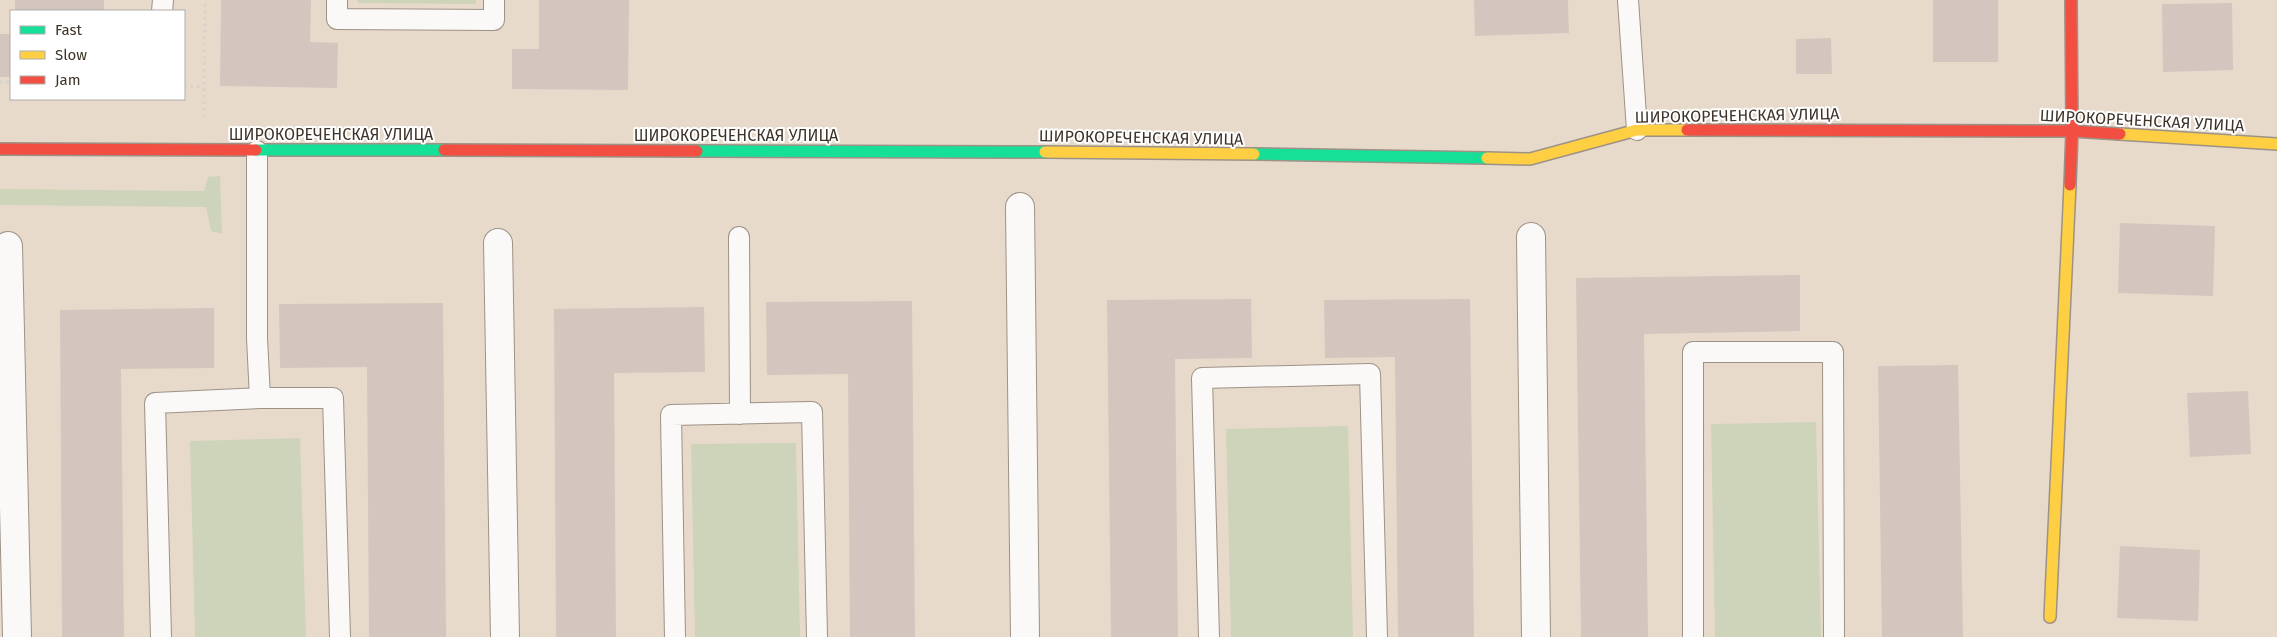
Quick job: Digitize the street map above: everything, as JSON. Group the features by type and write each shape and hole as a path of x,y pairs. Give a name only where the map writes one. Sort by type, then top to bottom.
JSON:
{"street":[{"path":"2050,617 2072,131 2071,0"},
{"name":"ШИРОКОРЕЧЕНСКАЯ УЛИЦА","path":"0,149 1130,152 1530,159 1637,130 2072,131 2277,144"},
{"path":"1020,207 1025,637"},
{"path":"1531,237 1536,637"},
{"path":"498,243 505,637"},
{"path":"8,246 17,637"}],"lane":[{"path":"337,0 337,19 494,20 494,0"},
{"path":"1628,0 1637,130"},
{"path":"257,151 257,329 260,398"},
{"path":"739,237 740,414"},
{"path":"1693,637 1693,352 1833,352 1834,637"},
{"path":"1209,637 1202,378 1370,374 1377,637"},
{"path":"161,637 155,403 260,398 333,398 340,637"},
{"path":"675,637 671,415 812,412 817,637"}],"path":[{"path":"185,86 204,87 205,0"}],"green space":[{"path":"358,0 476,0 476,4 358,3"},
{"path":"220,176 222,234 211,231 206,207 0,205 0,189 204,191 208,177"},
{"path":"1816,422 1821,637 1715,637 1711,424"},
{"path":"1348,426 1353,637 1231,637 1226,429"},
{"path":"300,438 306,637 195,637 190,441"},
{"path":"796,443 800,637 695,637 691,444"}],"building":[{"path":"15,0 104,0 104,10 15,10"},
{"path":"221,0 311,0 310,42 338,43 337,88 220,86"},
{"path":"539,0 629,0 628,90 512,89 512,49 539,49"},
{"path":"1474,0 1568,0 1569,33 1475,36"},
{"path":"1933,0 1998,0 1998,62 1933,62"},
{"path":"2232,3 2233,70 2163,72 2162,4"},
{"path":"0,34 10,34 10,77 0,77"},
{"path":"1831,38 1832,74 1796,74 1796,39"},
{"path":"2120,223 2215,226 2213,296 2118,293"},
{"path":"1800,275 1800,331 1644,334 1648,637 1581,637 1576,278"},
{"path":"1251,299 1252,358 1175,359 1178,637 1111,637 1107,300"},
{"path":"1470,299 1474,637 1398,637 1395,357 1325,358 1324,300"},
{"path":"912,301 915,637 850,637 848,374 767,375 766,302"},
{"path":"443,303 446,637 369,637 367,367 280,368 279,304"},
{"path":"704,307 705,372 614,373 616,637 556,637 554,309"},
{"path":"214,308 214,368 121,369 124,637 62,637 60,310"},
{"path":"1958,365 1963,637 1882,637 1878,366"},
{"path":"2248,391 2251,454 2190,457 2187,393"},
{"path":"2120,546 2200,550 2198,621 2117,618"}],"traffic: fast":[{"path":"256,150 444,150"},
{"path":"697,151 1045,152"},
{"path":"1254,154 1487,158"}],"traffic: slow":[{"path":"1487,158 1530,159 1637,130 1687,130"},
{"path":"2120,134 2277,144"},
{"path":"1045,152 1254,154"},
{"path":"2050,617 2070,185"}],"traffic: jam":[{"path":"2070,185 2072,131 2071,0"},
{"path":"1687,130 2072,131 2120,134"},
{"path":"0,149 256,150"},
{"path":"444,150 697,151"}]}
